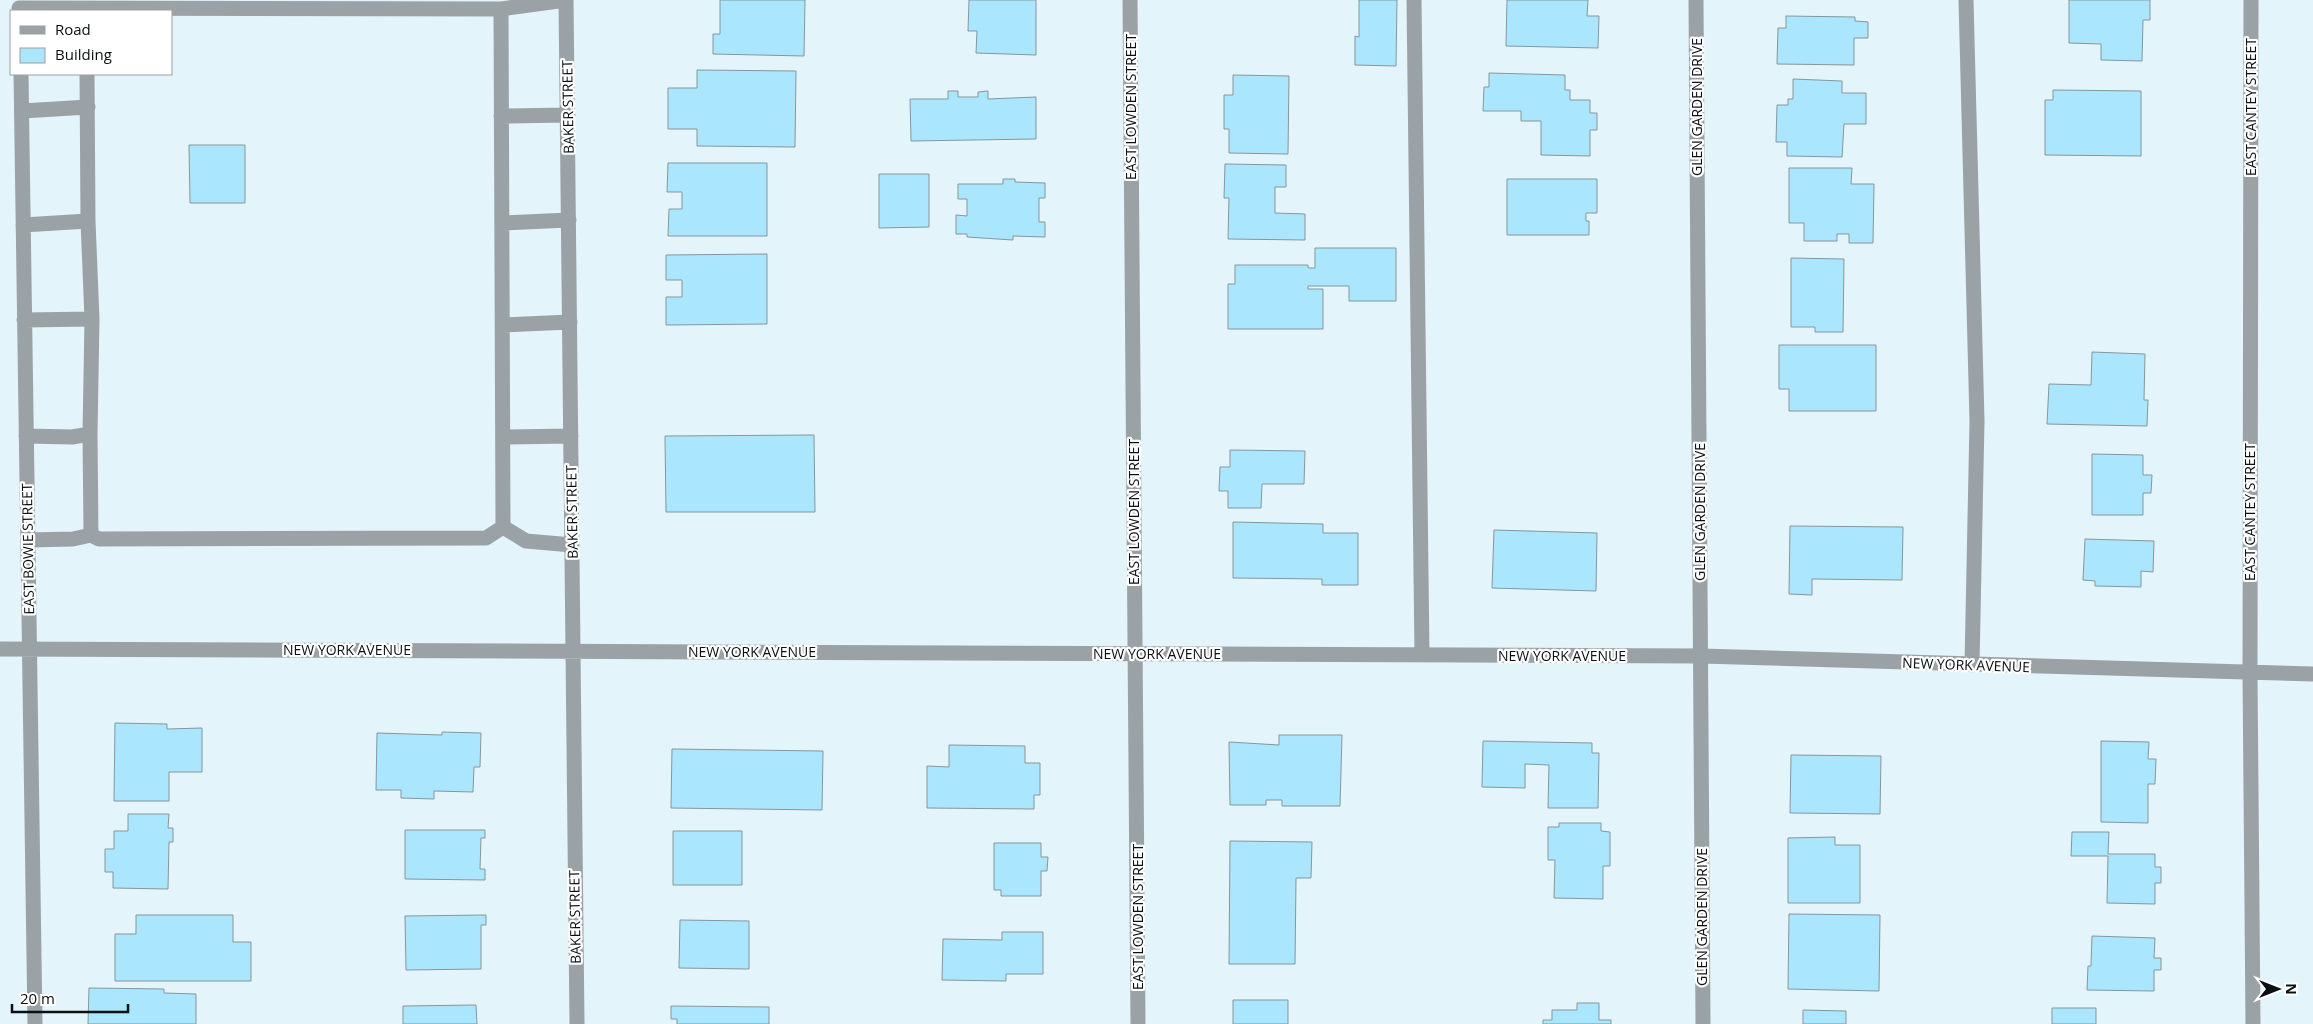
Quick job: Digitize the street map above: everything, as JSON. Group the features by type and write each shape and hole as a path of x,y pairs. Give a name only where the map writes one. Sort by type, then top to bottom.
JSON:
{"street":[{"path":"19,6 87,10 501,9 566,0"},
{"name":"BAKER STREET","path":"566,0 577,1024"},
{"name":"EAST LOWDEN STREET","path":"1130,0 1138,1024"},
{"path":"1414,0 1422,655"},
{"name":"GLEN GARDEN DRIVE","path":"1696,0 1703,1024"},
{"path":"1966,0 1977,421 1972,665"},
{"name":"EAST CANTEY STREET","path":"2251,0 2250,674 2253,1024"},
{"path":"501,9 503,527"},
{"name":"EAST BOWIE STREET","path":"21,75 35,1024"},
{"path":"87,75 88,221 92,319 91,536"},
{"path":"22,111 88,107"},
{"path":"501,116 568,115"},
{"path":"502,223 569,220"},
{"path":"23,225 88,221"},
{"path":"24,320 92,319"},
{"path":"503,325 570,322"},
{"path":"26,436 72,437 90,434"},
{"path":"503,437 571,436"},
{"path":"28,540 73,539 91,536 98,539 486,538 503,527"},
{"path":"503,527 526,541 572,545"},
{"name":"NEW YORK AVENUE","path":"0,649 1700,656 2250,674 2313,674"}],"building":[{"path":"720,0 805,0 804,56 713,54 713,34 720,34"},
{"path":"969,0 1036,0 1036,55 976,53 977,31 968,31"},
{"path":"1359,0 1397,0 1396,66 1355,65 1355,36 1359,37"},
{"path":"1507,0 1588,0 1587,16 1599,16 1598,48 1506,46"},
{"path":"2069,0 2150,0 2150,20 2143,20 2142,61 2101,60 2101,44 2069,43"},
{"path":"1786,16 1855,17 1855,21 1868,22 1868,38 1854,38 1854,65 1777,64 1778,28 1786,28"},
{"path":"697,70 796,71 795,147 697,146 697,129 668,129 668,88 697,88"},
{"path":"1489,73 1565,75 1565,90 1570,90 1570,100 1590,100 1590,113 1597,113 1597,130 1590,130 1590,156 1541,155 1541,121 1521,121 1521,111 1483,111 1484,87 1489,87"},
{"path":"1233,75 1289,76 1288,154 1229,153 1229,129 1224,129 1224,95 1233,95"},
{"path":"1793,79 1842,81 1842,93 1866,93 1866,124 1844,124 1842,157 1787,156 1787,142 1776,142 1777,105 1788,105 1788,99 1793,99"},
{"path":"2053,90 2141,91 2141,156 2045,155 2045,100 2053,100"},
{"path":"948,91 958,91 958,97 978,97 978,92 988,91 988,99 1036,97 1036,139 911,141 910,99 948,99"},
{"path":"189,145 245,145 245,203 190,203"},
{"path":"668,163 767,163 767,236 668,236 669,209 682,209 682,192 667,192"},
{"path":"1225,164 1286,165 1286,187 1275,187 1275,213 1305,214 1305,240 1228,239 1229,198 1224,198"},
{"path":"1789,168 1852,168 1851,184 1874,184 1873,243 1849,243 1849,234 1837,234 1837,241 1804,241 1804,223 1789,223"},
{"path":"879,174 929,174 929,227 879,228"},
{"path":"1003,179 1015,179 1015,182 1045,183 1045,198 1039,198 1039,222 1045,222 1045,237 1013,236 1013,240 967,237 967,234 956,234 956,215 967,216 967,199 958,199 958,184 1003,184"},
{"path":"1507,179 1597,179 1597,213 1586,213 1586,221 1589,221 1589,235 1507,235"},
{"path":"1315,248 1396,248 1396,301 1349,301 1349,286 1308,286 1308,289 1323,289 1323,329 1228,329 1228,284 1235,284 1235,265 1308,265 1308,268 1315,268"},
{"path":"767,254 767,324 666,325 666,297 682,297 682,280 666,280 666,255"},
{"path":"1791,258 1844,259 1843,332 1815,332 1815,327 1791,327"},
{"path":"1779,345 1876,345 1876,411 1789,411 1789,389 1779,389"},
{"path":"2092,352 2145,354 2144,400 2148,400 2147,426 2047,424 2049,384 2091,385"},
{"path":"814,435 815,512 666,512 665,436"},
{"path":"1230,450 1305,451 1304,484 1262,484 1261,508 1228,508 1228,491 1219,491 1220,467 1230,467"},
{"path":"2092,454 2143,455 2143,475 2152,475 2151,493 2143,493 2143,515 2092,515"},
{"path":"1233,522 1323,524 1323,533 1358,533 1358,585 1322,585 1322,579 1233,578"},
{"path":"1790,526 1903,527 1902,580 1812,579 1812,595 1789,594"},
{"path":"1494,530 1597,533 1596,591 1492,588"},
{"path":"2085,539 2154,541 2153,572 2141,571 2141,587 2095,586 2095,581 2083,580"},
{"path":"115,723 167,724 167,729 202,728 202,772 169,772 169,801 114,801"},
{"path":"442,732 481,733 480,767 474,767 473,792 434,791 434,799 401,798 401,790 376,790 377,733 442,735"},
{"path":"1279,735 1342,735 1340,806 1282,806 1282,800 1266,800 1266,805 1230,805 1229,742 1279,745"},
{"path":"1483,741 1592,743 1592,753 1599,753 1598,808 1548,808 1549,765 1525,764 1525,788 1482,787"},
{"path":"2101,741 2149,742 2148,759 2156,759 2155,784 2148,784 2148,823 2101,822"},
{"path":"949,745 1025,746 1025,763 1040,763 1040,795 1034,795 1034,809 927,808 927,766 949,767"},
{"path":"672,749 823,751 822,810 671,808"},
{"path":"1791,755 1881,756 1880,814 1790,813"},
{"path":"128,814 169,814 168,828 173,828 173,842 169,842 168,889 113,888 113,872 105,872 105,849 114,849 114,831 128,831"},
{"path":"1559,823 1601,823 1601,831 1610,832 1610,866 1603,866 1603,899 1554,898 1555,860 1548,860 1548,827 1559,827"},
{"path":"405,830 485,830 485,838 481,838 480,869 485,869 485,880 405,879"},
{"path":"673,831 742,831 742,885 673,885"},
{"path":"2072,832 2109,832 2108,854 2155,854 2155,867 2161,867 2161,883 2155,883 2155,904 2107,903 2108,856 2071,856"},
{"path":"1835,837 1835,845 1860,845 1860,903 1788,903 1788,838"},
{"path":"1230,841 1312,842 1311,878 1296,878 1295,964 1229,964"},
{"path":"994,843 1041,843 1041,857 1048,857 1047,871 1041,871 1041,896 1001,896 1001,890 994,890"},
{"path":"1789,914 1880,915 1879,991 1788,989"},
{"path":"136,915 233,915 233,942 251,942 251,981 115,981 115,934 136,934"},
{"path":"486,915 486,925 481,925 481,969 406,970 405,916"},
{"path":"680,920 749,921 749,969 679,968"},
{"path":"1002,932 1043,932 1043,974 1006,974 1006,981 942,980 943,939 1002,940"},
{"path":"2092,936 2155,938 2154,958 2161,958 2161,970 2154,970 2154,991 2087,990 2088,966 2091,966"},
{"path":"89,988 164,989 164,993 196,994 196,1024 88,1024"},
{"path":"1233,1000 1288,1000 1288,1024 1233,1024"},
{"path":"1577,1003 1599,1003 1599,1020 1611,1020 1611,1024 1543,1024 1543,1020 1552,1020 1552,1010 1577,1010"},
{"path":"476,1005 477,1024 403,1024 403,1006"},
{"path":"671,1006 769,1007 769,1024 677,1024 677,1019 671,1019"},
{"path":"2052,1008 2096,1008 2096,1024 2052,1024"},
{"path":"1803,1010 1846,1011 1846,1024 1803,1024"}]}
